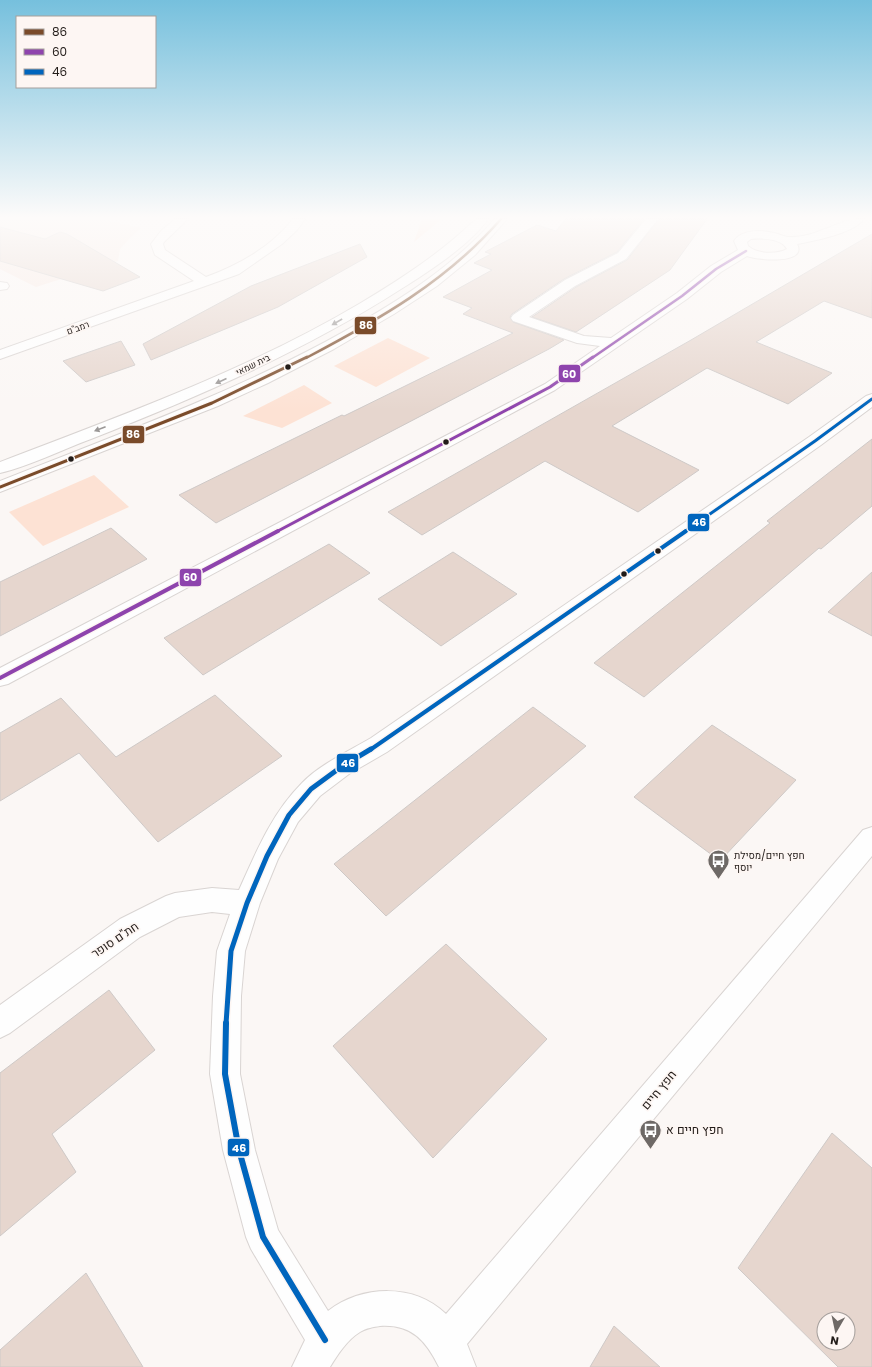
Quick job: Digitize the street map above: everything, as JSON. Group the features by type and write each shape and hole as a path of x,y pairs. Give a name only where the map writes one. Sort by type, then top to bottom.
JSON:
{"street":[{"name":"רמב\"ם","path":"0,355 203,283"},
{"name":"בית שמאי","path":"0,468 192,393 257,364 309,338 402,283"},
{"name":"בית שמאי","path":"0,487 212,403 313,355 372,322 431,283"},
{"path":"570,283 518,318 582,340 613,343"},
{"path":"0,678 538,394 682,296 699,283"},
{"path":"452,1354 425,1320 400,1309 373,1309 347,1319 317,1354 263,1237 239,1150 224,1074 227,996 231,951 247,903 267,856 289,815 311,788 341,767 379,745 815,441 872,398"},
{"name":"חפץ חיים","path":"452,1354 872,838"},
{"name":"חת\"ם סופר","path":"0,1023 130,928 175,905 212,900 247,903"}],"shaded area":[{"path":"28,283 49,283 36,287"},
{"path":"388,338 430,358 376,387 334,366"},
{"path":"304,385 332,403 282,428 243,416"},
{"path":"94,475 129,507 43,546 9,512"}],"building":[{"path":"75,283 125,283 103,291"},
{"path":"259,283 321,283 278,307 151,360 143,344"},
{"path":"469,283 558,283 512,314 510,317 513,322 564,340 216,523 179,495 513,333 463,314 472,308 443,297"},
{"path":"584,283 651,283 576,332 532,317"},
{"path":"789,283 872,283 872,318 824,301 756,342 832,373 788,404 707,368 612,426 699,470 638,512 545,461 422,535 388,512"},
{"path":"121,341 135,365 86,382 63,361"},
{"path":"872,439 872,506 821,549 819,548 644,697 594,663 770,523 767,521"},
{"path":"111,528 147,559 0,636 0,582"},
{"path":"329,544 370,573 203,675 164,638"},
{"path":"453,552 517,594 441,646 378,599"},
{"path":"872,572 872,636 828,612"},
{"path":"215,695 282,756 158,842 79,753 0,801 0,733 61,698 116,757"},
{"path":"533,707 586,746 386,916 334,864"},
{"path":"712,725 796,780 720,861 634,797"},
{"path":"446,944 547,1039 433,1158 333,1046"},
{"path":"109,990 155,1050 52,1134 76,1172 0,1236 0,1073"},
{"path":"832,1133 872,1168 872,1367 838,1367 822,1351 856,1351 856,1311 816,1311 816,1345 738,1268"},
{"path":"86,1273 143,1367 0,1367 0,1350"},
{"path":"614,1326 660,1367 590,1367"}],"transit line":[{"name":"86","path":"0,487 212,403 263,380 360,329 389,312 432,283"},
{"name":"60","path":"0,678 550,387 682,296 699,283"},
{"name":"46","path":"325,1340 263,1237 239,1150 225,1074 227,996 231,951 247,903 267,856 289,815 311,789 341,767 379,745 815,441 872,399"}],"place":[{"name":"חפץ חיים/מסילת יוסף","path":"719,880"},
{"name":"חפץ חיים א","path":"651,1150"}]}
